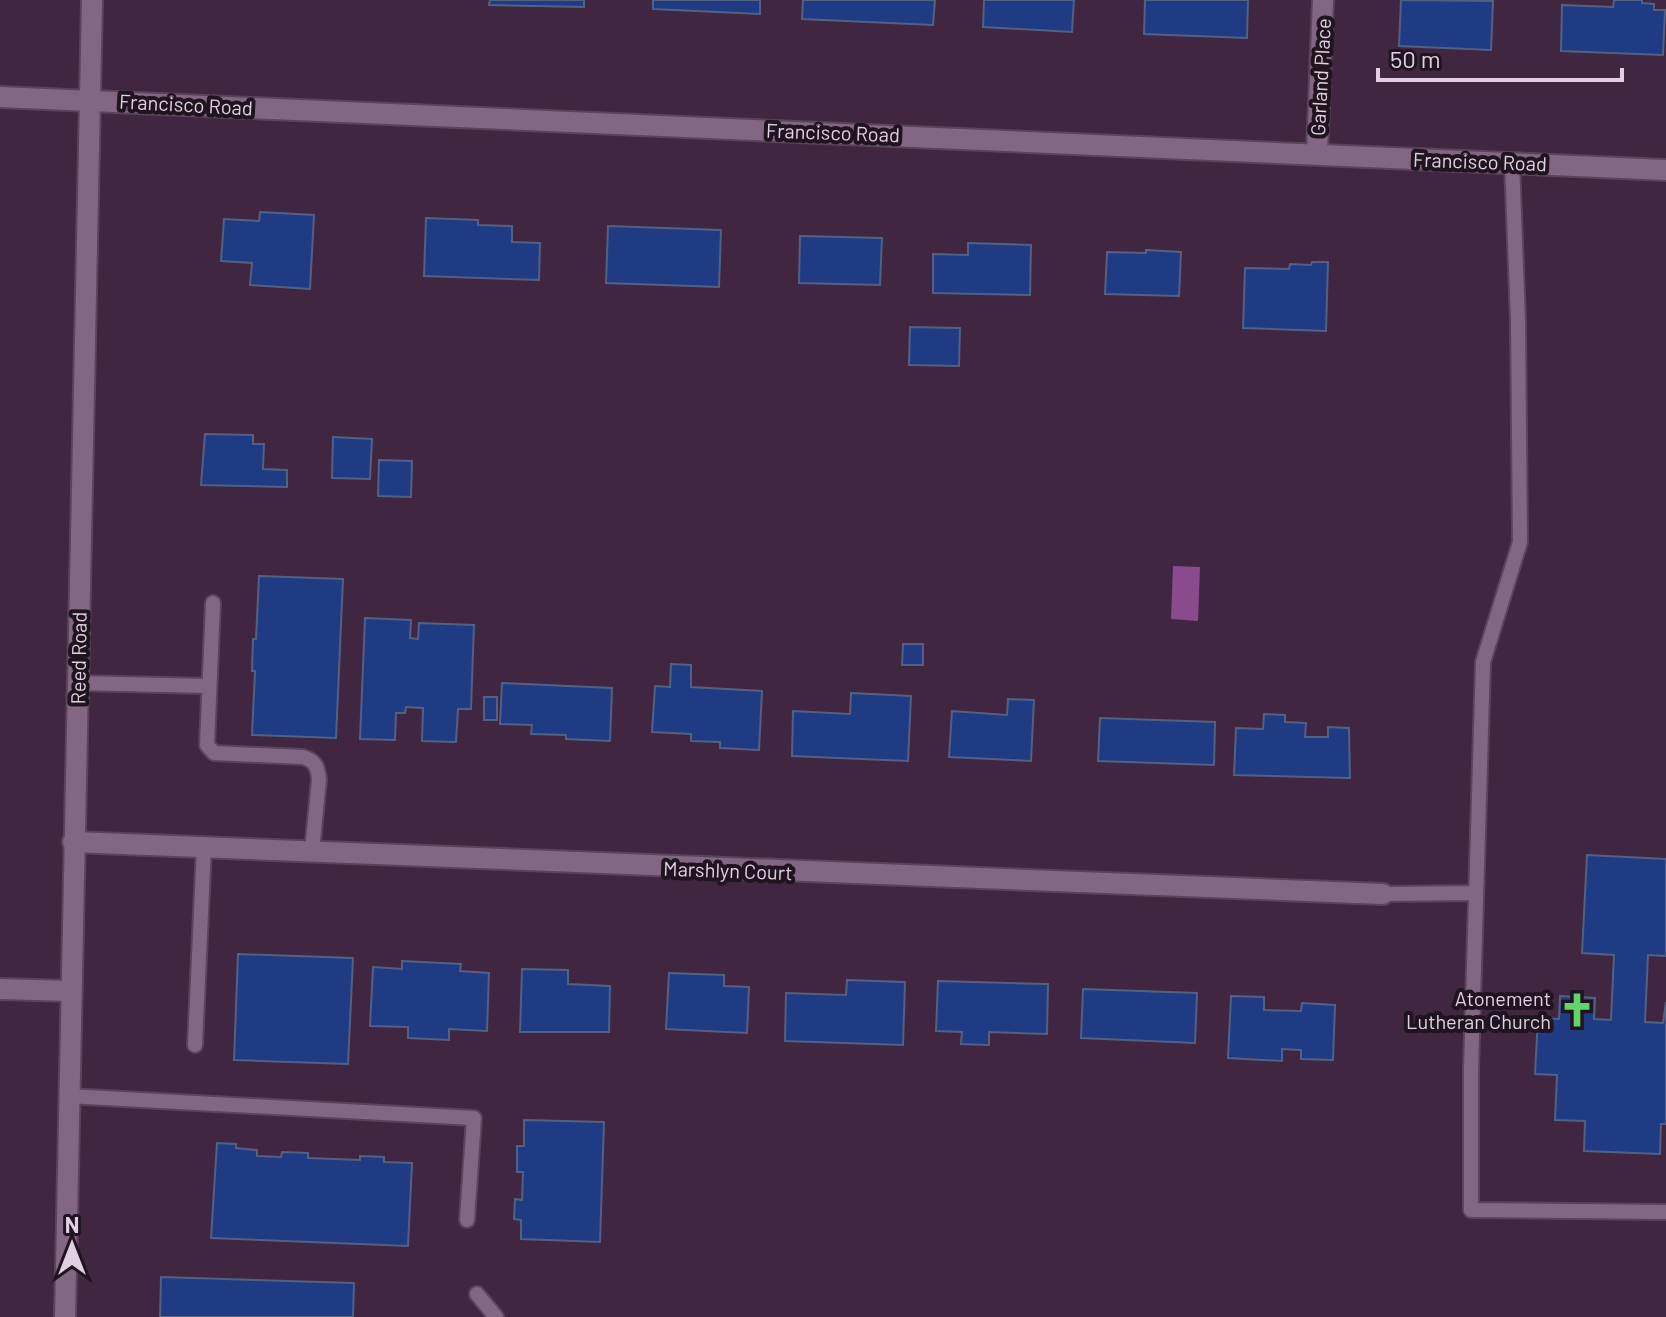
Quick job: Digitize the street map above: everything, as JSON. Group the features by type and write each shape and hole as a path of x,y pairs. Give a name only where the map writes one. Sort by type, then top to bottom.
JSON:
{"street":[{"name":"Reed Road","path":"65,1317 92,0"},
{"name":"Garland Place","path":"1317,153 1323,0"},
{"name":"Francisco Road","path":"0,97 1666,170"},
{"name":"Marshlyn Court","path":"73,842 1383,894"},
{"path":"0,989 70,991"}],"lane":[{"path":"1512,162 1518,321 1520,542 1483,662 1475,893 1471,1210 1666,1212"},
{"path":"213,603 207,745 214,753 312,760 318,769 312,851"},
{"path":"78,683 208,686"},
{"path":"195,1045 204,846"},
{"path":"1383,894 1475,893"},
{"path":"68,1096 474,1118 467,1220"},
{"path":"477,1294 496,1317"}],"shaded area":[{"path":"1173,566 1200,567 1198,621 1171,619"}],"building":[{"path":"490,0 584,0 584,7 489,5"},
{"path":"653,0 760,0 760,14 653,9"},
{"path":"803,0 935,0 933,25 802,19"},
{"path":"984,0 1074,0 1072,32 983,27"},
{"path":"1145,0 1248,0 1247,38 1144,34"},
{"path":"1401,0 1493,1 1491,50 1399,46"},
{"path":"1614,0 1642,0 1642,3 1654,4 1654,10 1665,10 1663,55 1561,51 1562,5 1613,7"},
{"path":"260,212 314,215 310,289 250,285 252,263 221,261 224,219 259,221"},
{"path":"426,218 478,220 478,225 512,226 512,242 540,243 539,280 424,276"},
{"path":"608,226 721,230 719,287 606,283"},
{"path":"800,236 882,238 880,285 799,283"},
{"path":"968,243 1031,245 1030,295 933,293 933,254 968,255"},
{"path":"1146,250 1181,252 1179,296 1105,294 1107,252 1146,253"},
{"path":"1312,262 1328,262 1326,331 1243,328 1245,268 1289,269 1290,264 1311,265"},
{"path":"910,327 960,328 959,366 909,365"},
{"path":"205,434 253,435 253,444 264,444 263,469 287,470 287,487 201,485"},
{"path":"333,437 372,439 370,479 332,478"},
{"path":"379,460 412,461 411,497 378,496"},
{"path":"259,576 343,579 336,738 252,735 253,639 256,639"},
{"path":"365,618 411,620 410,638 418,639 419,623 474,625 471,709 458,709 456,742 422,741 423,708 406,707 405,713 396,713 395,740 360,739"},
{"path":"903,644 923,644 923,665 902,665"},
{"path":"671,664 691,665 691,687 762,691 759,750 720,748 720,742 691,741 691,734 652,732 655,686 670,687"},
{"path":"502,683 612,688 610,741 531,734 532,725 500,724"},
{"path":"851,693 911,696 908,761 792,756 793,711 850,714"},
{"path":"484,697 497,697 497,720 484,720"},
{"path":"1008,699 1034,700 1031,761 949,757 952,711 1007,715"},
{"path":"1264,714 1285,715 1285,722 1306,723 1305,737 1328,737 1328,727 1349,728 1350,778 1234,775 1236,728 1263,729"},
{"path":"1100,718 1215,722 1214,765 1098,761"},
{"name":"Atonement Lutheran Church","path":"1587,855 1666,859 1666,956 1648,955 1645,1022 1663,1023 1666,1002 1666,1124 1661,1124 1660,1154 1584,1151 1585,1121 1555,1120 1557,1075 1535,1074 1538,1018 1559,1019 1560,996 1595,998 1594,1019 1611,1020 1614,955 1582,953"},
{"path":"238,954 353,958 348,1064 234,1060"},
{"path":"402,961 461,964 460,971 489,973 487,1031 449,1029 449,1040 408,1038 408,1027 370,1026 373,967 402,969"},
{"path":"522,969 568,970 568,984 610,986 609,1032 520,1032"},
{"path":"669,973 724,975 724,986 749,987 747,1033 666,1029"},
{"path":"847,980 905,982 903,1045 785,1041 786,993 846,995"},
{"path":"938,981 1048,984 1047,1034 989,1032 989,1045 961,1044 962,1032 936,1031"},
{"path":"1083,989 1197,993 1195,1043 1081,1038"},
{"path":"1231,996 1264,997 1264,1010 1301,1011 1302,1003 1335,1005 1333,1060 1301,1059 1301,1050 1282,1049 1282,1061 1228,1058"},
{"path":"524,1120 604,1122 600,1242 521,1239 521,1220 514,1219 515,1199 522,1200 523,1172 517,1172 517,1146 524,1146"},
{"path":"217,1143 257,1150 257,1156 281,1157 282,1152 308,1153 308,1158 360,1160 360,1156 384,1157 384,1162 412,1163 408,1246 211,1238"},
{"path":"161,1277 354,1283 353,1317 160,1317"}],"place":[{"name":"Atonement Lutheran Church","path":"1577,1010"}]}
